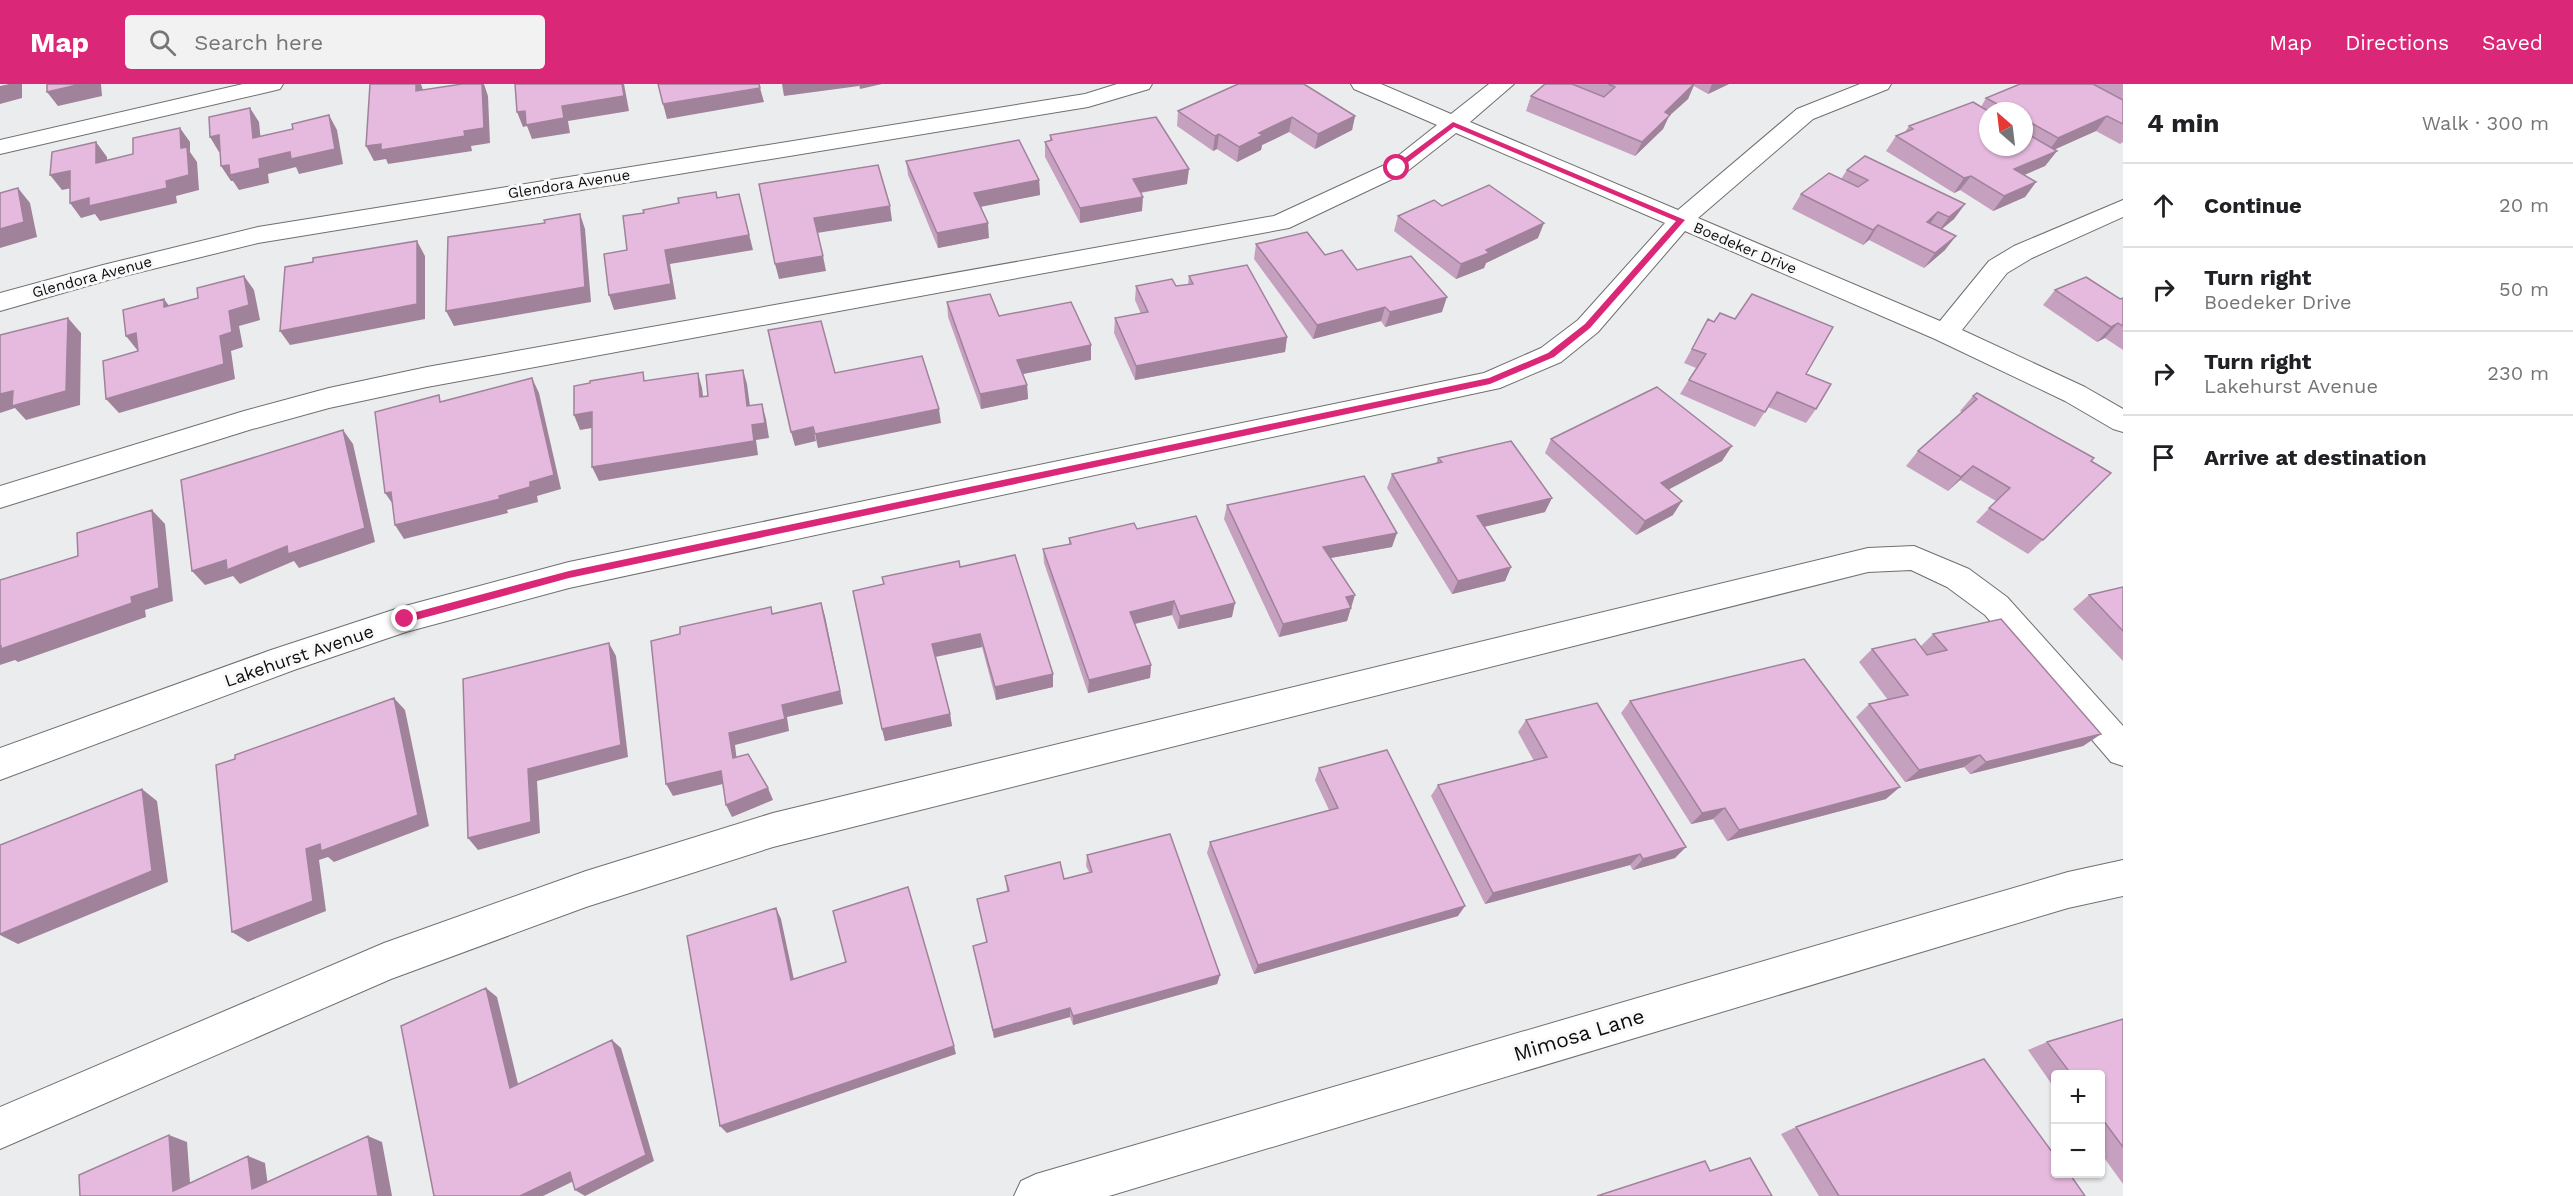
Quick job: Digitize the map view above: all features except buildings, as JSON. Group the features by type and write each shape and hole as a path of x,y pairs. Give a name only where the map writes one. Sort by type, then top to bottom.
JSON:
{"street":[{"path":"0,147 272,84"},
{"name":"Glendora Avenue","path":"0,302 103,273 258,235 1088,100 1141,84"},
{"name":"Boedeker Drive","path":"1362,84 1946,333 2075,394 2123,422"},
{"path":"0,497 244,421 329,398 427,377 1280,223 1397,168 1503,84"},
{"name":"Lakehurst Avenue","path":"0,764 283,660 405,619 569,575 1490,381 1551,355 1588,326 1681,220 1805,114 1880,84"},
{"path":"1946,333 1998,267 2024,252 2123,208"},
{"path":"0,1128 384,962 586,889 773,830 1868,560 1914,558 1958,578 1996,606 2123,750"},
{"name":"Mimosa Lane","path":"1036,1196 2068,890 2123,878"}],"route":[{"path":"405,619 569,575 1490,381 1551,355 1588,326 1681,220 1453,124 1397,168"}]}
